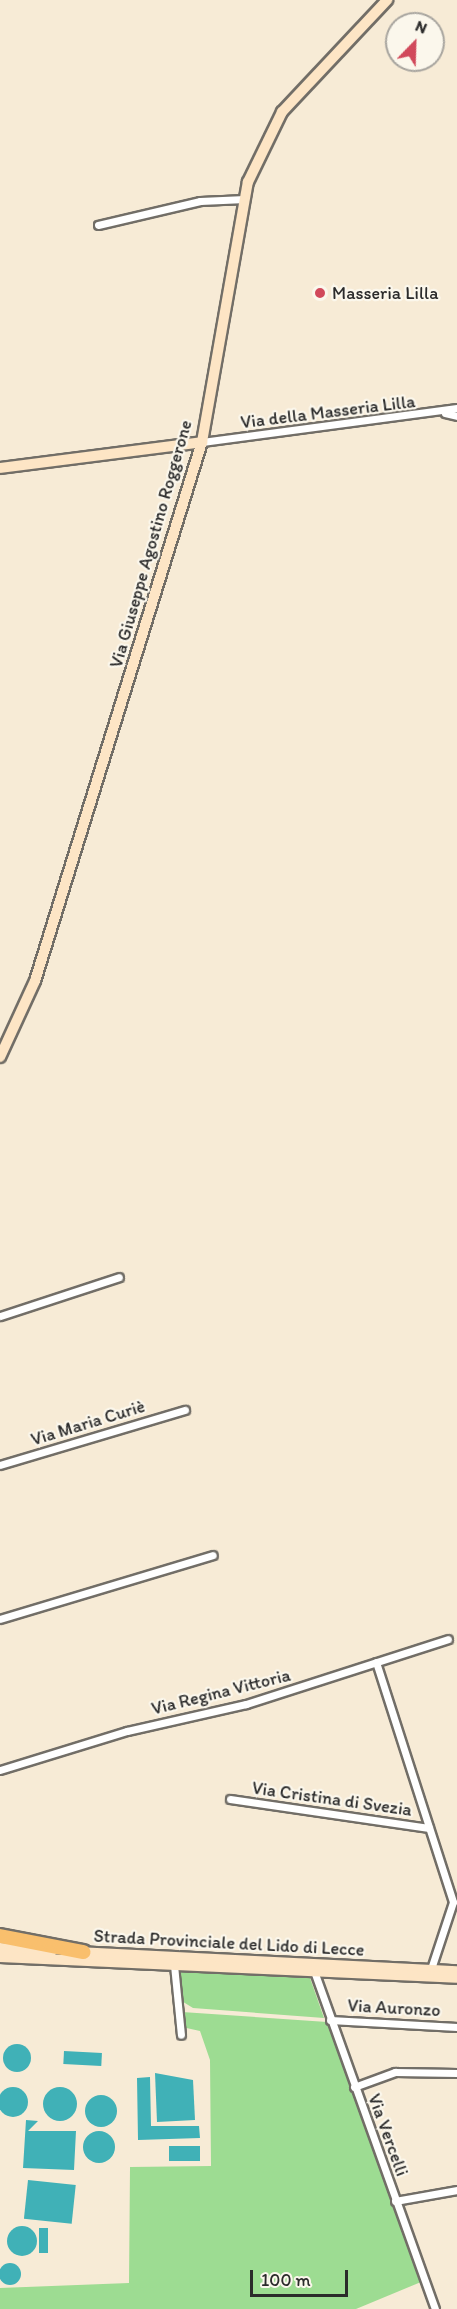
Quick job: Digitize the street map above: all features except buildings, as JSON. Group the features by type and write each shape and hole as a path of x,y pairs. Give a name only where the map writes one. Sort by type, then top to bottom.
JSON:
{"highway":[{"path":"0,1936 83,1952"}],"street":[{"name":"Via Giuseppe Agostino Roggerone","path":"0,1057 35,981 202,442 245,199 264,141 282,112 387,0"},
{"path":"98,225 200,201 245,199"},
{"name":"Via della Masseria Lilla","path":"202,442 442,412 457,408"},
{"path":"442,412 457,416"},
{"path":"5,467 202,442"},
{"path":"0,1316 119,1277"},
{"name":"Via Maria Curiè","path":"0,1465 185,1410"},
{"path":"0,1619 213,1555"},
{"name":"Via Regina Vittoria","path":"0,1770 127,1731 246,1704 448,1639"},
{"path":"376,1662 453,1902 431,1969"},
{"name":"Via Cristina di Svezia","path":"230,1799 429,1828"},
{"name":"Strada Provinciale del Lido di Lecce","path":"0,1948 457,1971"},
{"name":"Strada Provinciale del Lido di Lecce","path":"0,1957 457,1978"},
{"path":"174,1965 181,2035"},
{"name":"Via Vercelli","path":"314,1971 435,2309"},
{"name":"Via Auronzo","path":"330,2020 457,2027"},
{"path":"354,2086 395,2072 457,2073"},
{"path":"395,2201 457,2190"}],"green space":[{"path":"181,1971 310,1978 324,2018 193,2008 180,2000"},
{"path":"182,2012 327,2022 421,2282 356,2309 0,2309 0,2288 129,2283 130,2167 211,2166 210,2060 200,2031 182,2027"}],"water":[{"path":"17,2044 27,2048 31,2058 27,2068 17,2072 7,2068 3,2058 7,2048"},
{"path":"64,2051 102,2053 101,2066 63,2064"},
{"path":"155,2073 193,2080 195,2120 157,2122"},
{"path":"150,2077 151,2126 199,2126 200,2138 138,2140 137,2078"},
{"path":"13,2087 24,2091 28,2102 24,2113 13,2117 2,2113 -2,2102 2,2091"},
{"path":"60,2087 72,2092 77,2104 72,2116 60,2121 48,2116 43,2104 48,2092"},
{"path":"101,2095 112,2100 117,2111 112,2122 101,2127 90,2122 85,2111 90,2100"},
{"path":"26,2120 38,2121 28,2131 76,2131 74,2170 23,2168"},
{"path":"99,2131 110,2136 115,2147 110,2158 99,2163 88,2158 83,2147 88,2136"},
{"path":"169,2146 200,2146 200,2161 169,2161"},
{"path":"28,2180 76,2185 72,2224 24,2219"},
{"path":"22,2226 33,2230 37,2241 33,2252 22,2256 11,2252 7,2241 11,2230"},
{"path":"39,2228 48,2228 48,2253 39,2253"},
{"path":"10,2263 18,2266 21,2274 18,2282 10,2285 2,2282 -1,2274 2,2266"}],"place":[{"name":"Masseria Lilla","path":"320,293"}]}
